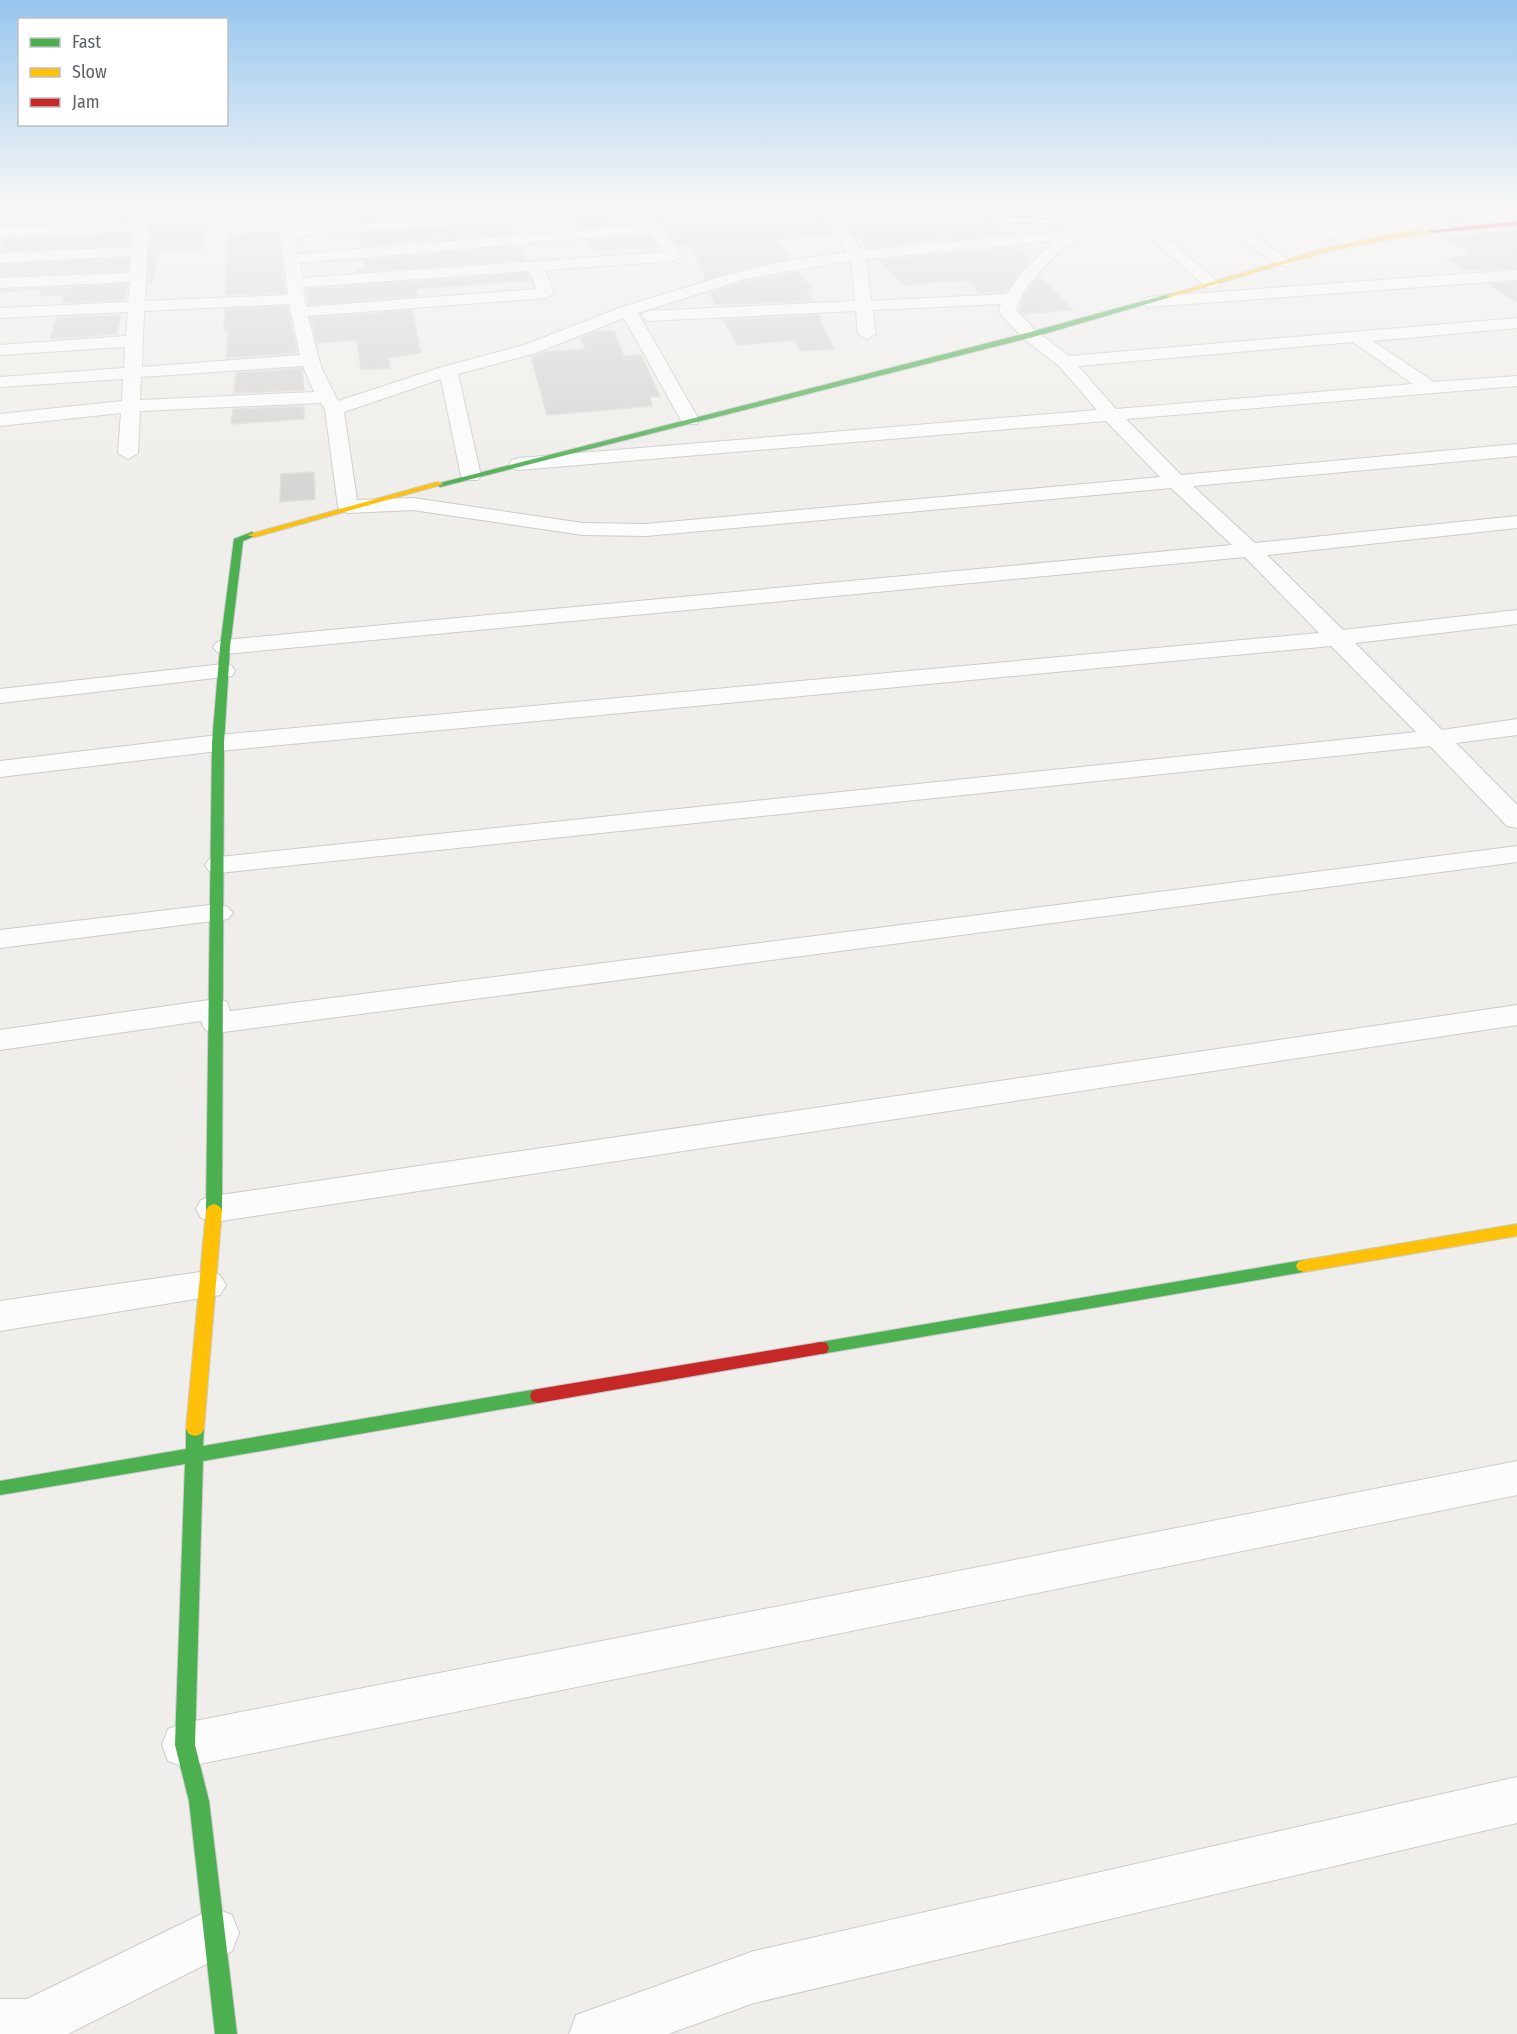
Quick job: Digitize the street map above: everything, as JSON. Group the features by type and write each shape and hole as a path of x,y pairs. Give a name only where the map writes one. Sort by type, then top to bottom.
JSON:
{"street":[{"path":"128,453 136,300"},
{"path":"0,312 262,300"},
{"path":"297,300 311,360 329,403 348,507"},
{"path":"0,420 130,406 329,403 530,349 671,300"},
{"path":"862,300 867,334"},
{"path":"630,314 991,300"},
{"path":"1010,300 1007,311 1030,335 1065,362 1112,416 1178,483 1250,550 1517,820"},
{"path":"226,2034 198,1801 185,1745 193,1454 214,1209 219,865 218,742 224,659 239,539 348,507 1030,335 1155,300"},
{"path":"1148,302 1175,300"},
{"path":"630,314 690,420"},
{"path":"1065,362 1517,324"},
{"path":"1357,337 1430,388"},
{"path":"0,350 134,340"},
{"path":"0,382 311,360"},
{"path":"448,371 471,476"},
{"path":"519,464 1517,381"},
{"path":"348,507 413,504 583,529 646,530 1178,483 1517,450"},
{"path":"0,696 224,659 1517,522"},
{"path":"0,769 218,742 1337,638 1517,617"},
{"path":"219,865 1437,738 1517,727"},
{"path":"0,1040 216,1016 1517,854"},
{"path":"0,939 218,913"},
{"path":"214,1209 1517,1015"},
{"path":"0,1488 1517,1230"},
{"path":"0,1316 207,1285"},
{"path":"185,1745 1517,1478"},
{"path":"595,2034 754,1977 1517,1800"},
{"path":"0,2025 30,2025 214,1933"}],"building":[{"path":"63,300 124,300 124,300 62,303"},
{"path":"307,300 370,300 308,305"},
{"path":"713,300 812,301 715,305"},
{"path":"1022,300 1063,300 1073,310 1023,314 1019,310"},
{"path":"287,306 297,353 226,358 228,331 224,331 225,309"},
{"path":"412,310 421,353 389,358 390,368 361,370 357,340 317,343 311,318"},
{"path":"121,315 116,334 50,339 57,318"},
{"path":"818,315 834,349 800,351 795,340 738,345 723,320"},
{"path":"614,331 624,356 641,355 660,396 650,397 652,406 547,415 531,357 545,352 585,349 581,338 594,332"},
{"path":"302,368 304,390 234,393 236,373"},
{"path":"304,406 304,419 231,424 233,409"},
{"path":"314,472 315,499 280,502 281,474"}],"traffic: fast":[{"path":"440,484 1030,335 1155,300"},
{"path":"214,1210 218,743 225,647 239,539 252,535"},
{"path":"821,1348 1304,1266"},
{"path":"0,1488 538,1396"},
{"path":"195,1429 185,1745 199,1801 226,2034"}],"traffic: slow":[{"path":"252,535 440,484"},
{"path":"195,1429 214,1210"},
{"path":"1304,1266 1517,1230"}],"traffic: jam":[{"path":"538,1396 821,1348"}]}
